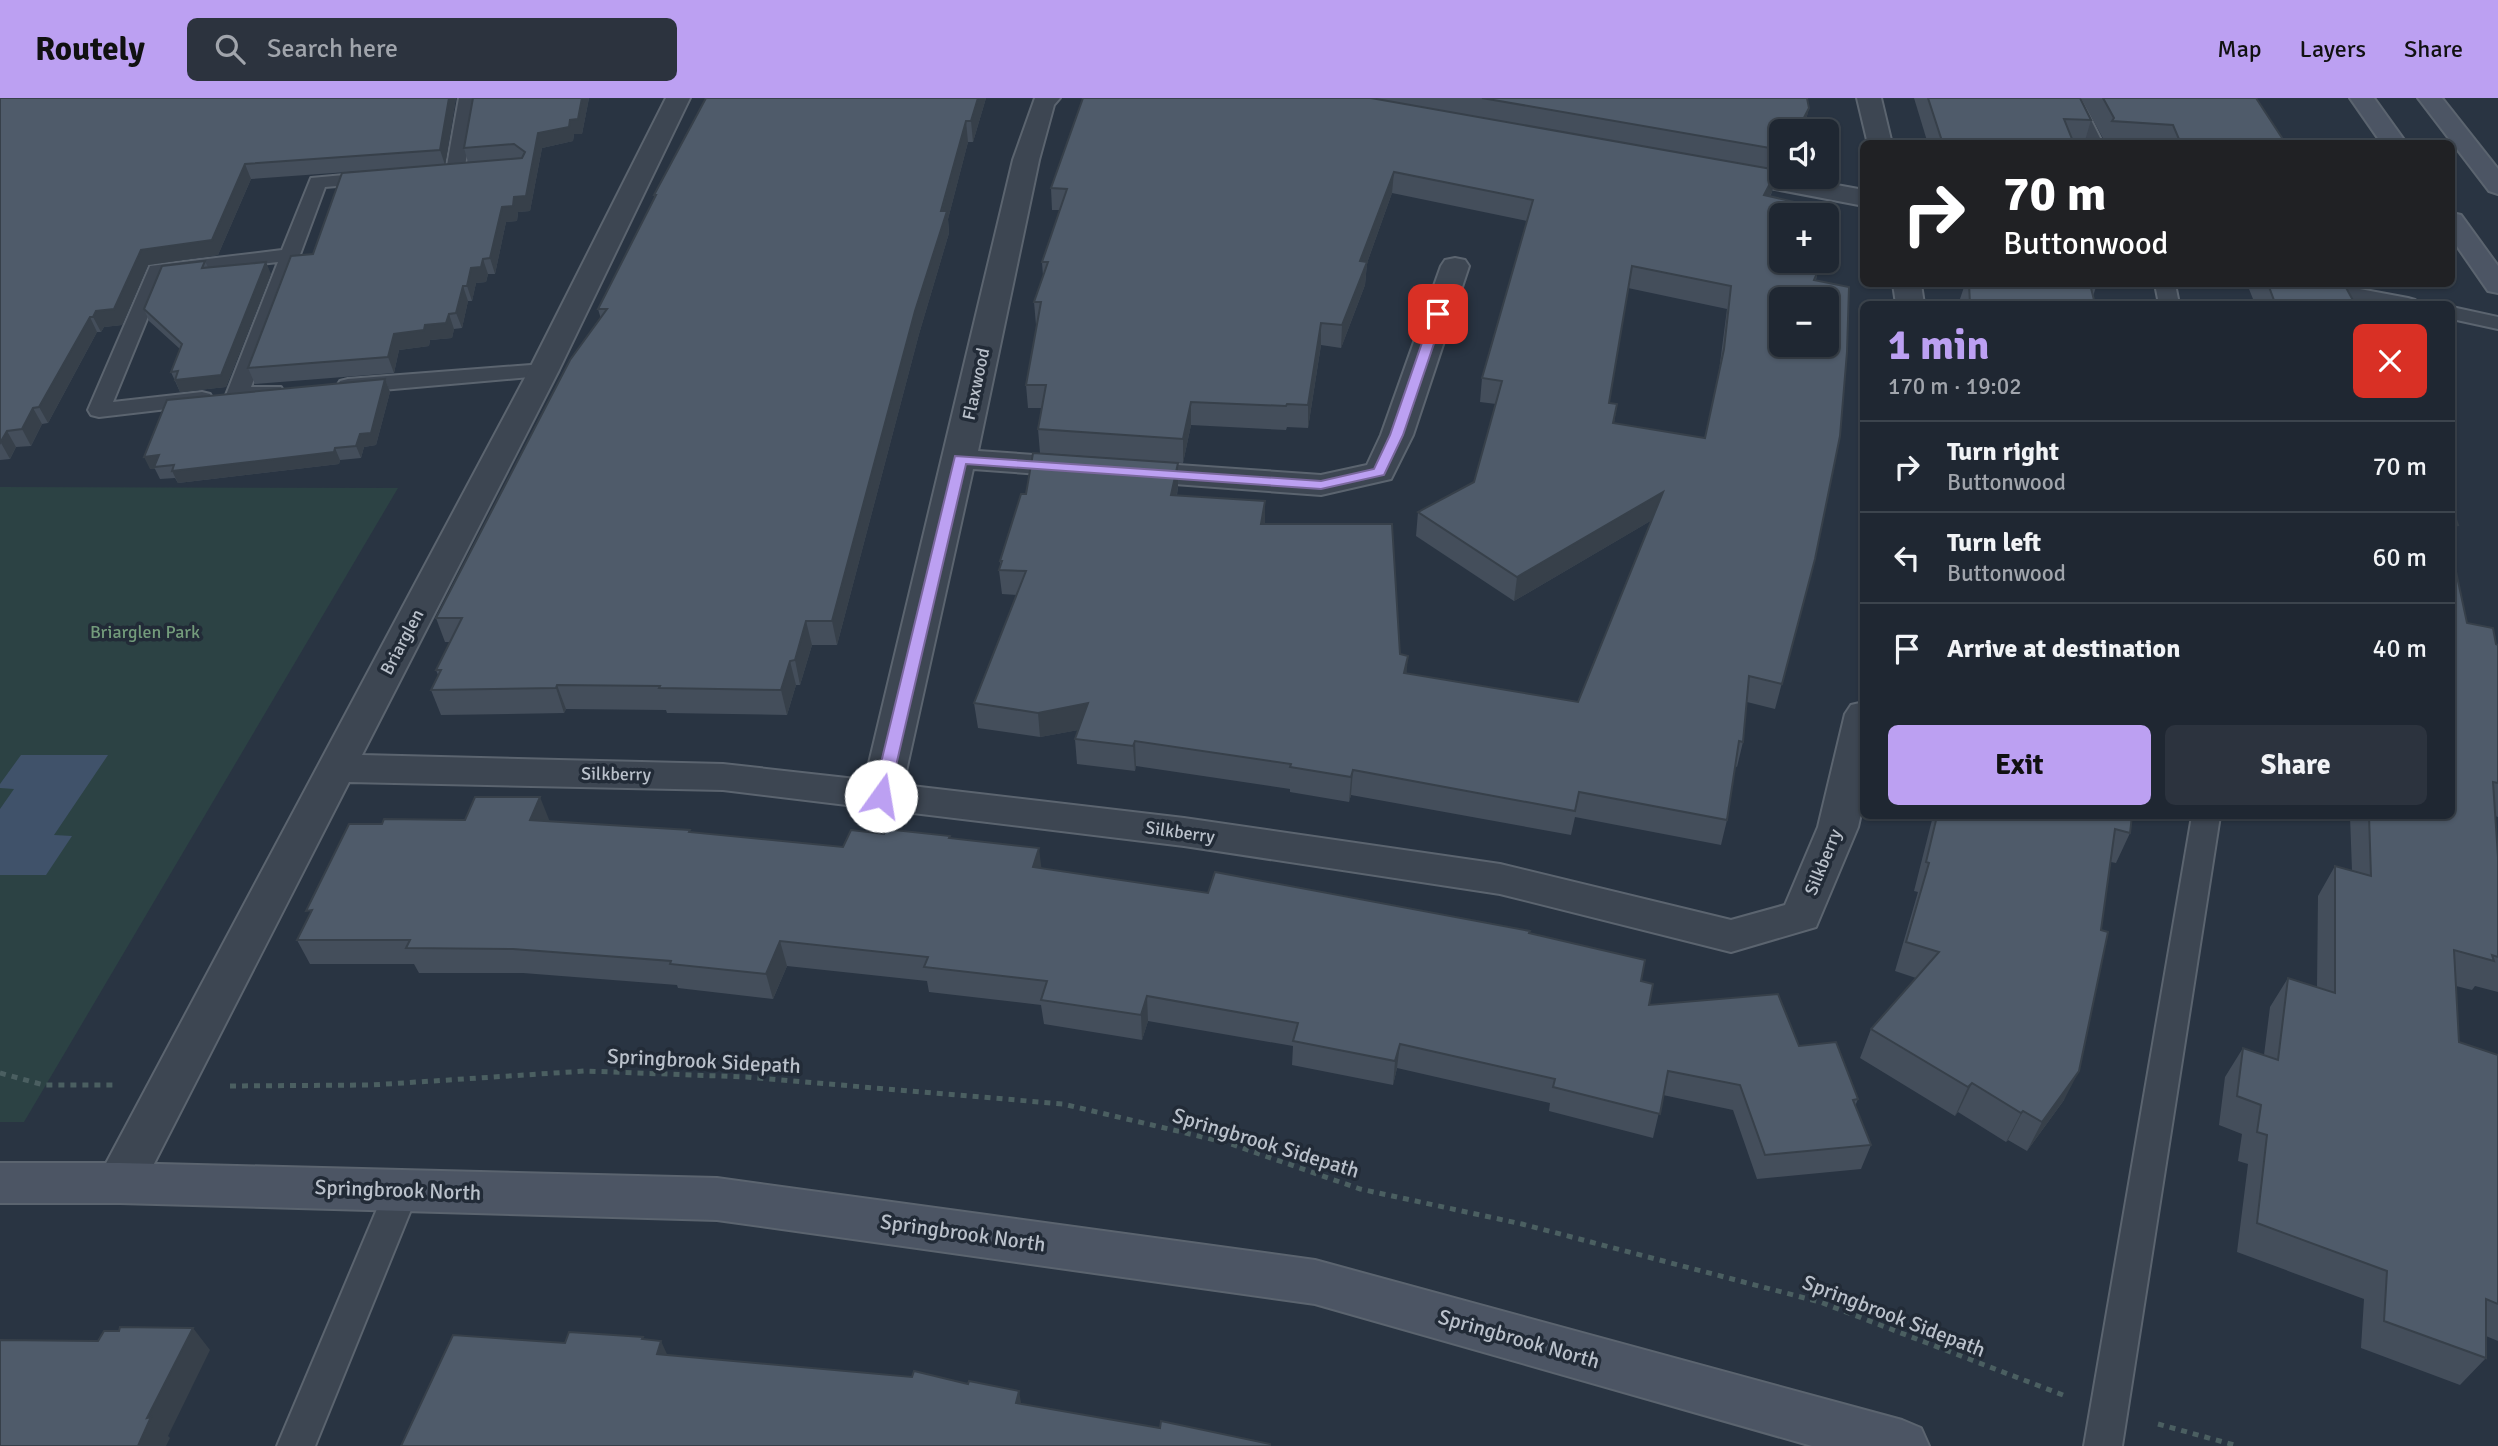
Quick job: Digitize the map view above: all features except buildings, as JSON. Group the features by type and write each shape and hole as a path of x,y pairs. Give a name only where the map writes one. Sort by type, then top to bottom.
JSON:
{"street":[{"name":"Briarglen","path":"120,1183 544,370 678,98"},
{"name":"Flaxwood","path":"881,796 960,459 1026,160 1043,103 1048,98"},
{"path":"1869,98 1879,140"},
{"path":"2362,98 2392,140"},
{"path":"2430,98 2498,186"},
{"path":"1700,169 1860,197"},
{"path":"2455,225 2498,285"},
{"path":"960,459 1321,485 1380,472 1397,435 1455,266"},
{"name":"Silkberry","path":"336,768 723,776 1184,832 1500,879 1731,936 1801,916 1838,827 1860,731"},
{"name":"Springbrook North","path":"0,1183 120,1183 717,1199 1315,1282 1902,1446"}],"lane":[{"path":"468,98 448,172 480,170"},
{"path":"2071,98 2092,140"},
{"path":"237,396 318,182 400,176"},
{"path":"290,255 157,270 99,410 292,391"},
{"path":"2320,287 2392,301"},
{"path":"2455,314 2498,323"},
{"path":"333,387 544,370"},
{"path":"2104,1446 2206,819"},
{"path":"296,1446 402,1190"}],"path":[{"name":"Springbrook Sidepath","path":"223,1086 372,1085 585,1071 746,1077 1063,1104 1228,1143 1360,1189 1522,1224 1820,1302 1984,1367 2109,1411 2238,1446"},
{"path":"0,1073 44,1084"}],"green space":[{"name":"Briarglen Park","path":"0,487 398,488 24,1122 0,1122"}],"water":[{"path":"21,755 108,755 54,835 72,836 46,875 0,875 0,809 14,789 0,788 0,784"}],"route":[{"path":"881,796 960,459 1321,485 1380,472 1397,435 1438,314"}]}
